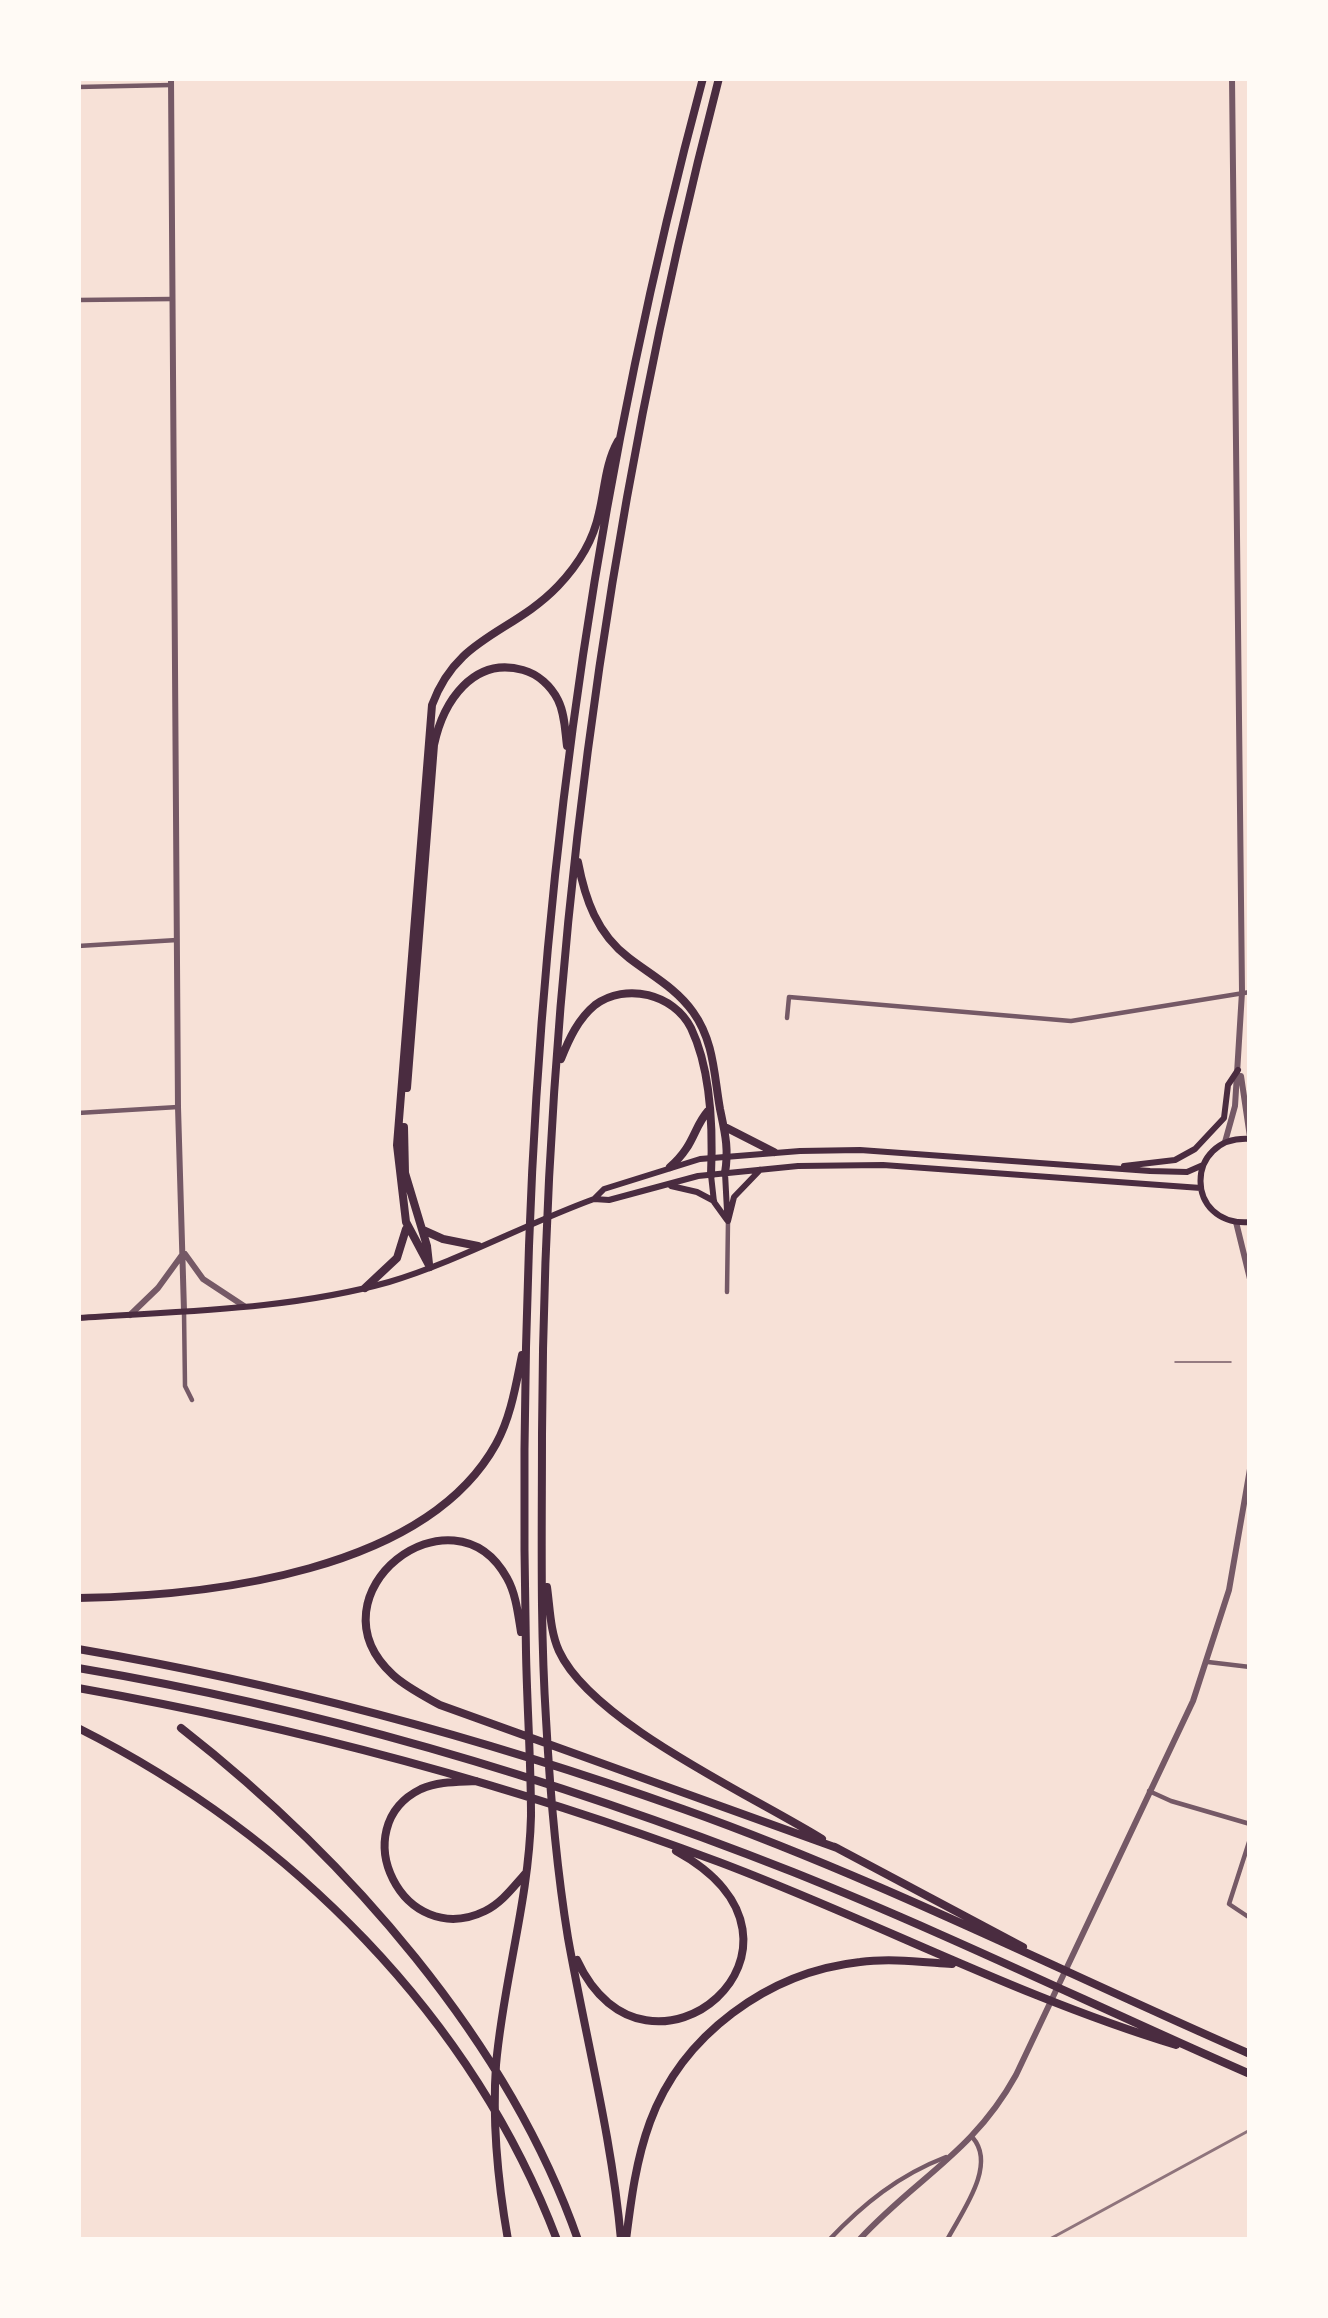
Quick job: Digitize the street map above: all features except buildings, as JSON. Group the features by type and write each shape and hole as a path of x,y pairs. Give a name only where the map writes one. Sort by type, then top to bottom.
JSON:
{"highway":[{"path":"508,2240 497,2147 496,2065 527,1872 531,1811 521,1377 538,1072 568,760 622,435 654,276 703,78"},
{"path":"623,2240 558,1871 545,1716 543,1328 556,1072 575,848 640,428 719,78"},
{"path":"365,1288 404,1246 398,1145 432,706 440,683 461,656 478,640 542,602 576,565 599,517 610,456 622,435"},
{"path":"430,1267 405,1173 404,1124 436,733 460,687 489,669 507,666 530,672 556,696 568,760"},
{"path":"575,848 587,902 603,932 668,986 701,1025 726,1128 725,1173"},
{"path":"556,1072 573,1031 594,1006 623,994 656,997 677,1009 692,1030 708,1112 711,1175"},
{"path":"670,1167 693,1143 708,1112"},
{"path":"726,1128 774,1152"},
{"path":"406,1222 430,1267"},
{"path":"422,1229 478,1246"},
{"path":"78,1598 157,1597 231,1588 290,1574 411,1526 442,1506 484,1461 521,1377"},
{"path":"526,1652 506,1577 476,1549 445,1541 421,1544 392,1561 370,1593 369,1636 392,1674 440,1705 837,1848"},
{"path":"542,1558 558,1650 589,1692 693,1764 1055,1966"},
{"path":"78,1649 367,1711 507,1750 685,1810 805,1857 1250,2054"},
{"path":"78,1668 350,1726 574,1792 796,1874 1250,2074"},
{"path":"78,1688 218,1713 508,1789 725,1864 1064,2007 1206,2055"},
{"path":"78,1727 197,1797 284,1865 383,1959 464,2059 512,2138 557,2240"},
{"path":"181,1728 284,1816 361,1897 472,2034 522,2114 578,2240"},
{"path":"483,1781 431,1785 403,1803 392,1818 385,1842 392,1880 419,1910 461,1918 494,1906 527,1872"},
{"path":"569,1942 588,1984 625,2014 661,2022 688,2017 712,2004 736,1970 743,1945 742,1923 721,1884 678,1852 639,1833"},
{"path":"623,2240 641,2150 658,2104 682,2064 720,2023 769,1990 814,1971 875,1960 961,1965"}],"main road":[{"path":"1115,1168 1175,1160 1195,1149 1224,1118 1228,1085 1238,1070"},
{"path":"1250,1138 1225,1142 1212,1151 1203,1165 1201,1188 1213,1211 1236,1222 1250,1222"},
{"path":"78,1318 244,1306 365,1288 430,1267 594,1199 604,1190 712,1157 860,1150 1187,1172 1203,1165"},
{"path":"594,1199 609,1200 762,1168 883,1165 1201,1188"},
{"path":"728,1221 734,1197 762,1168"},
{"path":"725,1173 728,1221"},
{"path":"711,1175 714,1202"},
{"path":"668,1184 714,1202 728,1221"}],"street":[{"path":"1225,1142 1246,992 1232,78"},
{"path":"78,87 171,82 178,1107 184,1378 192,1400"},
{"path":"78,300 172,299"},
{"path":"78,946 177,940"},
{"path":"787,1018 789,998 1071,1021 1246,992"},
{"path":"1238,1070 1250,1138"},
{"path":"78,1113 178,1107"},
{"path":"727,1292 728,1221"},
{"path":"1236,1222 1250,1279"},
{"path":"184,1252 203,1279 244,1306"},
{"path":"130,1315 158,1288 184,1252"},
{"path":"860,2240 973,2138 1016,2075 1185,1719 1207,1662 1236,1559 1250,1469"},
{"path":"1207,1662 1250,1667"},
{"path":"1149,1791 1250,1824"},
{"path":"1250,1840 1229,1904 1250,1918"},
{"path":"946,2240 981,2167 982,2152 973,2138"},
{"path":"829,2240 861,2206 887,2188 957,2153"}],"lane":[{"path":"1175,1362 1231,1362"}],"railway":[{"path":"1048,2240 1250,2130"}]}
